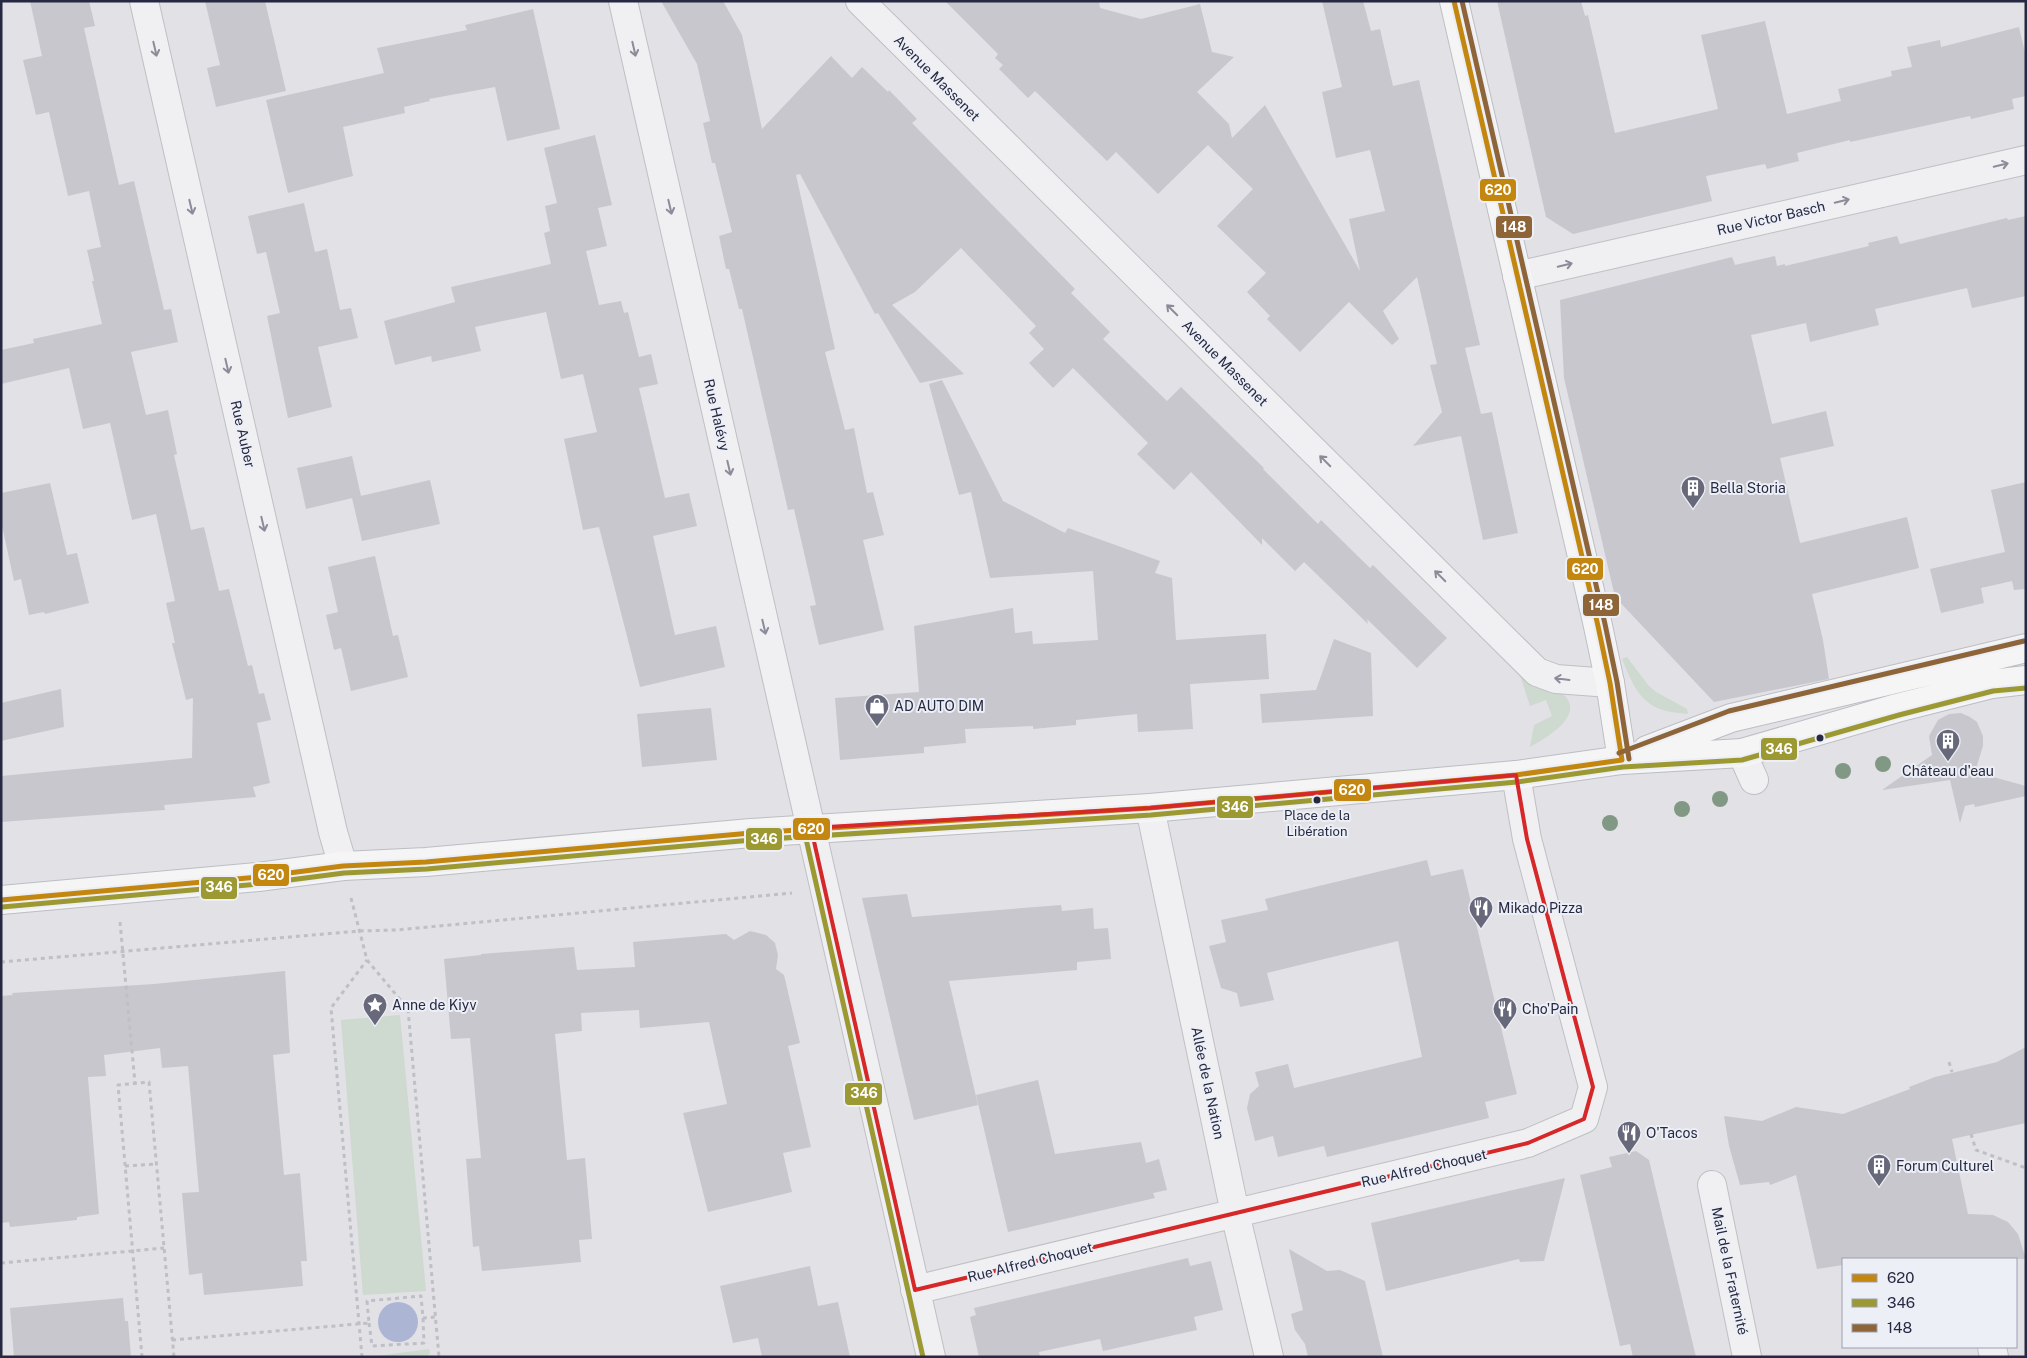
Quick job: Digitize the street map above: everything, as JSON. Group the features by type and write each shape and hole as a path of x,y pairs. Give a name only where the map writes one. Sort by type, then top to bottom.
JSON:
{"main road":[{"path":"1454,1 1610,683 1622,760"},
{"path":"1622,760 1730,718 2026,648"},
{"path":"1,900 258,877 343,866 426,862 811,828 1150,808 1516,775 1622,760 1742,753 1897,708 1992,684 2026,680"}],"street":[{"name":"Rue Auber","path":"144,1 329,813 343,866"},
{"name":"Rue Halévy","path":"623,1 931,1357"},
{"name":"Avenue Massenet","path":"860,1 1537,672 1556,679 1610,683"},
{"name":"Rue Victor Basch","path":"1517,276 2026,160"},
{"path":"1742,753 1754,780"},
{"name":"Rue Alfred Choquet","path":"915,1290 1528,1143 1584,1119 1593,1087 1526,839 1516,775"},
{"name":"Allée de la Nation","path":"1150,808 1235,1213 1268,1357"},
{"name":"Mail de la Fraternité","path":"1712,1185 1748,1357"}],"path":[{"path":"343,866 367,960 408,1009 439,1357"},
{"path":"118,890 135,1083"},
{"path":"1,962 359,931 396,930 825,890"},
{"path":"362,1357 331,1008 367,960"},
{"path":"1950,1062 1952,1072"},
{"path":"142,1357 118,1085 149,1082 174,1357"},
{"path":"1971,1134 1976,1150 2026,1168"},
{"path":"125,1166 156,1164"},
{"path":"1,1263 164,1248"},
{"path":"421,1296 424,1343 372,1346 369,1323 367,1300 421,1296"},
{"path":"423,1318 436,1317"},
{"path":"172,1340 369,1323"}],"highlighted area":[{"path":"1516,775 1527,839 1593,1087 1584,1119 1528,1143 915,1290 811,828 1150,808"}],"shaded area":[{"path":"1627,657 1648,685 1656,692 1687,709 1688,714 1663,710 1652,705 1640,695 1622,659"},
{"path":"1520,675 1560,692 1568,700 1570,707 1569,715 1565,722 1551,734 1530,747 1534,725 1552,716 1546,700 1530,706"},
{"path":"400,1015 426,1291 363,1295 341,1020"},
{"path":"429,1349 430,1353 427,1357 370,1357"}],"water":[{"path":"398,1302 409,1305 415,1311 418,1322 415,1333 409,1339 398,1342 387,1339 381,1333 378,1322 381,1311 387,1305"}],"building":[{"path":"30,1 89,1 95,26 84,28 119,185 134,181 164,310 171,309 178,342 131,352 146,415 168,410 177,454 174,455 191,530 204,527 219,591 229,589 248,666 252,665 259,694 264,693 271,720 257,723 270,783 253,787 256,797 164,805 165,810 1,822 1,776 192,758 193,698 186,700 172,643 175,643 166,603 175,601 156,514 132,520 110,423 83,429 69,368 1,384 1,350 34,343 33,339 102,324 87,250 101,247 89,191 68,196 49,112 36,115 23,60 42,56"},
{"path":"205,1 265,1 286,91 216,107 207,68 220,65"},
{"path":"661,1 723,1 742,35 762,129 831,56 852,78 862,67 888,92 889,90 917,119 912,123 1075,289 1071,293 1110,332 1103,339 1167,401 1181,387 1318,524 1321,520 1370,568 1373,565 1447,638 1417,668 1367,619 1368,624 1304,562 1295,571 1262,538 1262,545 1191,472 1174,490 1137,454 1148,443 1073,368 1053,388 1029,363 1044,349 1029,333 1036,326 961,248 915,292 892,305 964,374 920,383 878,313 875,314 800,174 796,175 835,349 825,352 845,430 854,428 867,493 873,492 884,535 863,540 884,630 819,645 810,606 816,605 794,509 788,510 742,309 739,309 729,269 726,269 719,236 732,232 715,163 712,163 703,123 710,121 697,64"},
{"path":"945,1 1099,1 1100,8 1141,19 1200,4 1212,52 1234,57 1197,92 1229,124 1232,138 1265,105 1360,271 1349,219 1385,211 1370,150 1336,158 1322,92 1342,87 1322,1 1363,1 1371,31 1380,29 1393,86 1419,80 1480,345 1465,348 1481,414 1492,412 1518,533 1483,540 1461,436 1413,446 1442,412 1430,365 1437,364 1417,277 1383,311 1399,339 1392,345 1349,302 1300,352 1267,319 1270,316 1247,292 1266,273 1217,226 1253,189 1208,145 1158,194 1116,152 1107,161 1035,91 1028,98 999,69 1003,65 995,58 998,54"},
{"path":"1497,1 1581,1 1585,16 1588,15 1615,133 1718,109 1701,35 1765,21 1787,114 1841,101 1838,89 1892,76 1891,71 1912,67 1907,47 1940,40 1941,47 2019,27 2026,57 2026,96 2012,99 2014,109 1971,119 1970,116 1850,142 1850,140 1797,153 1799,161 1767,169 1765,164 1706,176 1712,201 1573,234 1546,217"},
{"path":"533,9 560,129 507,141 495,87 429,99 430,101 404,107 405,113 343,127 353,176 288,193 266,100 384,73 377,48 467,30 465,25"},
{"path":"595,135 612,205 598,208 607,246 586,251 599,305 621,301 624,313 628,312 639,357 651,354 658,384 639,388 665,498 689,493 697,526 653,536 675,635 716,626 725,667 640,687 599,527 583,530 564,439 597,432 583,374 561,379 546,312 475,327 481,351 432,362 431,356 395,365 384,321 455,302 451,287 551,264 544,233 550,231 545,206 557,203 544,148"},
{"path":"304,203 315,252 327,249 340,310 351,308 358,338 318,347 332,407 288,418 267,316 280,313 266,252 257,254 248,216"},
{"name":"Bella Storia","path":"2026,216 2026,296 1972,308 1967,288 1875,309 1879,325 1810,342 1806,323 1751,335 1772,424 1826,411 1834,446 1780,458 1800,543 1907,517 1919,568 1812,594 1823,640 1829,679 1714,702 1615,597 1564,378 1560,300 1732,257 1735,265 1775,256 1777,266 1785,264 1785,266 1869,246 1868,243 1897,236 1900,244 2007,218 2008,220"},
{"path":"942,380 1003,501 1065,533 1068,528 1160,561 1155,573 1172,578 1176,640 1266,634 1269,679 1190,684 1193,729 1138,732 1137,714 1076,720 1076,725 1033,729 1033,726 965,729 966,743 924,747 924,753 840,760 835,698 919,692 914,626 1013,608 1015,633 1032,631 1033,644 1098,640 1093,571 990,578 971,492 959,495 929,384"},
{"path":"352,456 361,496 306,509 297,468"},
{"path":"430,480 440,524 362,541 352,498"},
{"path":"2026,482 2026,589 2014,590 2012,581 1981,588 1984,603 1941,613 1930,569 2005,552 1991,490"},
{"path":"50,483 67,555 77,553 89,603 45,614 44,612 29,615 21,579 14,581 1,521 1,493"},
{"path":"375,556 393,636 398,635 408,677 351,691 341,648 334,650 326,615 338,612 328,567"},
{"path":"1334,639 1371,653 1373,716 1262,723 1260,694 1316,690"},
{"path":"61,689 64,727 1,741 1,703"},
{"path":"711,708 717,760 642,767 637,714"},
{"name":"Château d'eau","path":"1961,713 1977,722 1983,736 1983,746 1975,772 2026,786 2026,796 1975,807 1974,804 1965,806 1960,823 1950,780 1882,790 1932,755 1929,736 1938,720 1949,714"},
{"path":"1427,860 1431,876 1463,869 1517,1094 1485,1102 1489,1118 1327,1157 1324,1146 1278,1157 1273,1136 1255,1141 1247,1108 1250,1094 1259,1086 1255,1072 1288,1064 1294,1088 1422,1057 1398,941 1267,973 1274,1000 1240,1007 1237,993 1221,988 1209,946 1226,942 1221,920 1268,910 1265,899"},
{"path":"907,894 912,917 1061,905 1062,911 1093,908 1094,929 1108,928 1111,959 1077,962 1077,970 949,981 978,1105 914,1120 862,898"},
{"path":"750,931 766,935 775,943 778,955 776,969 784,975 800,1043 788,1046 811,1147 783,1153 792,1192 708,1212 683,1113 727,1104 709,1022 640,1028 639,1010 581,1013 582,1031 555,1034 567,1160 585,1158 592,1239 579,1240 581,1262 482,1271 479,1246 473,1247 466,1159 481,1158 470,1038 451,1039 444,959 481,954 574,947 577,970 635,967 633,942 726,934 734,940"},
{"path":"285,971 290,1053 273,1055 284,1175 300,1173 307,1261 301,1261 303,1286 204,1295 202,1273 189,1275 182,1193 199,1192 188,1066 162,1068 160,1048 104,1055 106,1076 88,1077 99,1214 77,1217 77,1220 10,1227 9,1222 1,1223 1,996 13,995 12,993 154,984"},
{"name":"Forum Culturel","path":"2026,1047 2026,1123 1952,1139 1968,1214 1993,1215 2008,1222 2018,1234 2026,1259 1842,1258 1842,1265 1817,1269 1796,1175 1770,1185 1769,1182 1740,1185 1729,1146 1724,1116 1762,1121 1796,1107 1843,1114 1910,1089 1909,1087 1935,1077 1997,1062"},
{"path":"1038,1080 1055,1154 1141,1142 1146,1163 1159,1159 1167,1190 1153,1193 1155,1198 1008,1232 976,1095"},
{"path":"1636,1151 1649,1160 1696,1357 1633,1357 1630,1344 1620,1346 1580,1175 1612,1167 1609,1157"},
{"path":"1565,1178 1544,1261 1520,1262 1519,1259 1386,1291 1371,1223"},
{"path":"1289,1249 1327,1271 1340,1270 1365,1281 1383,1357 1308,1357 1305,1344 1295,1330 1291,1314 1303,1310"},
{"path":"1188,1258 1190,1266 1211,1261 1223,1310 1194,1317 1197,1330 1103,1351 1100,1339 1039,1352 1040,1357 979,1357 970,1317 976,1315 974,1308"},
{"path":"810,1266 818,1306 838,1302 850,1357 762,1357 758,1338 733,1343 720,1286"},
{"path":"123,1298 125,1321 128,1321 131,1357 14,1357 10,1308"}],"transit line":[{"name":"620","path":"1454,1 1598,626 1610,683 1622,760"},
{"name":"148","path":"1462,1 1605,624 1617,682 1629,759"},
{"name":"148","path":"1619,753 1729,711 2024,641"},
{"name":"346","path":"2,907 259,884 344,873 427,869 752,840 1151,815 1517,782 1623,767 1742,760 1899,715 1993,691 2026,688"},
{"name":"620","path":"1,900 258,877 343,866 426,862 751,833 1150,808 1516,775 1622,760"},
{"name":"346","path":"804,830 923,1357"}],"place":[{"name":"Bella Storia","path":"1693,509"},
{"name":"AD AUTO DIM","path":"877,727"},
{"name":"Château d'eau","path":"1948,762"},
{"name":"Place de la Libération","path":"1317,800"},
{"name":"Mikado Pizza","path":"1481,929"},
{"name":"Anne de Kiyv","path":"375,1026"},
{"name":"Cho'Pain","path":"1505,1030"},
{"name":"O'Tacos","path":"1629,1154"},
{"name":"Forum Culturel","path":"1879,1187"}]}
